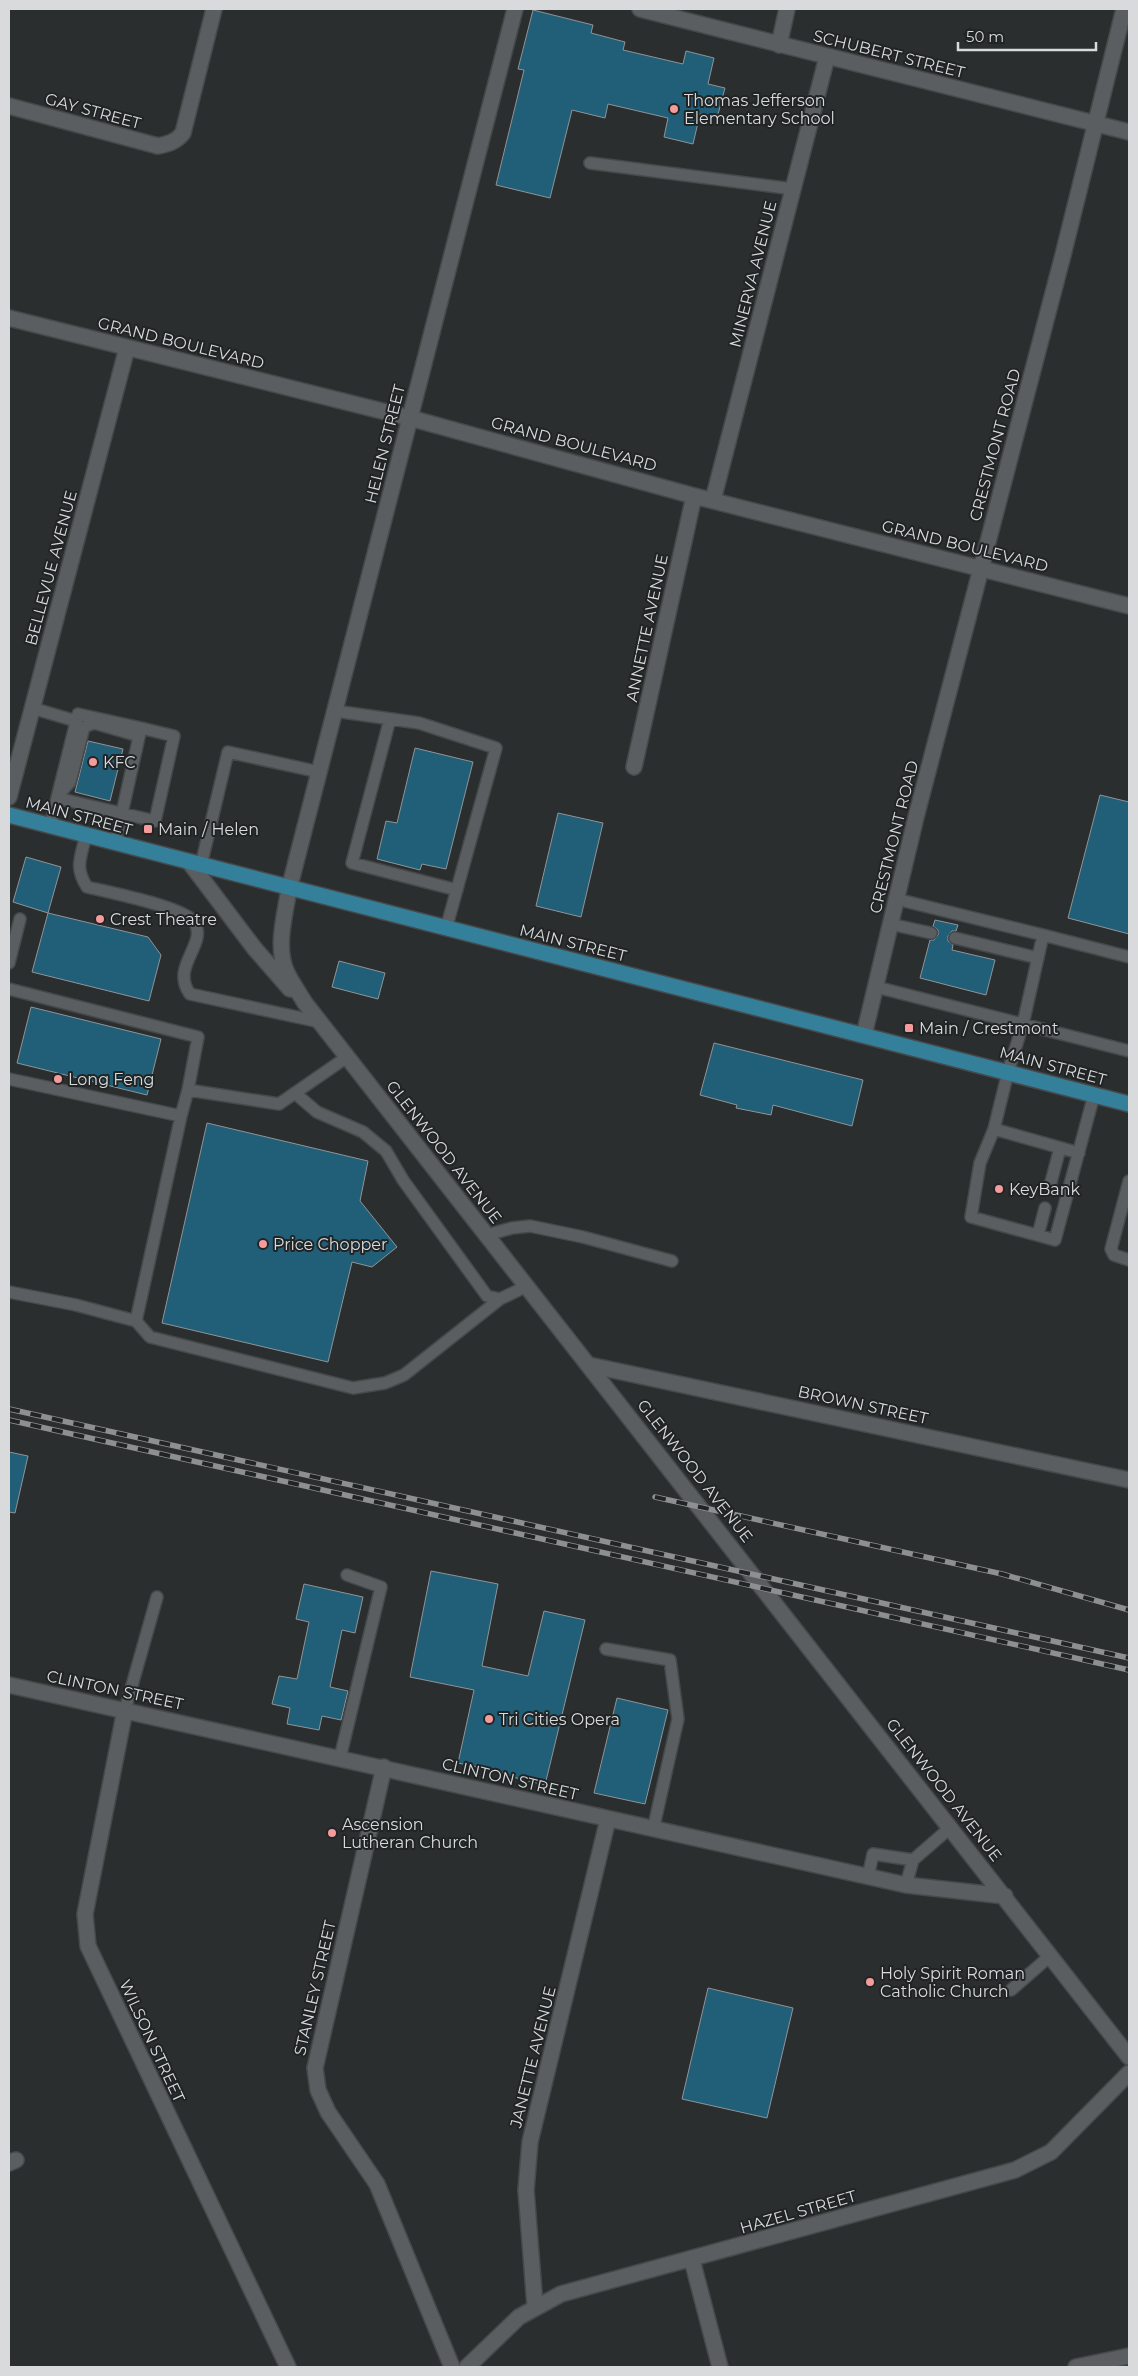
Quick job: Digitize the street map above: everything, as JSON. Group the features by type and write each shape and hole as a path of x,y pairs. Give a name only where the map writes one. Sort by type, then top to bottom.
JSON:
{"main road":[{"name":"MAIN STREET","path":"9,815 289,889 1129,1104"}],"street":[{"name":"GAY STREET","path":"9,106 158,146 169,144 183,134 214,9"},
{"name":"HELEN STREET","path":"289,889 515,9"},
{"name":"SCHUBERT STREET","path":"640,9 1129,132"},
{"path":"779,45 788,9"},
{"name":"CRESTMONT ROAD","path":"864,1035 896,899 1124,9"},
{"name":"MINERVA AVENUE","path":"713,500 827,57"},
{"name":"GRAND BOULEVARD","path":"9,318 410,418 694,496 1129,606"},
{"name":"BELLEVUE AVENUE","path":"9,797 127,348"},
{"name":"ANNETTE AVENUE","path":"634,767 694,496"},
{"path":"196,864 255,949 275,974 305,1003"},
{"name":"GLENWOOD AVENUE","path":"289,889 282,954 286,972 305,1003 951,1826 1129,2057"},
{"name":"BROWN STREET","path":"589,1365 1129,1480"},
{"name":"CLINTON STREET","path":"9,1684 868,1877 906,1885 1005,1896"},
{"name":"WILSON STREET","path":"125,1710 85,1914 88,1946 288,2367"},
{"name":"STANLEY STREET","path":"384,1767 315,2068 318,2090 328,2112 377,2184 452,2367"},
{"name":"JANETTE AVENUE","path":"535,2306 526,2190 530,2142 608,1819"},
{"name":"HAZEL STREET","path":"466,2367 519,2317 535,2306 561,2294 692,2260 1015,2170 1051,2152 1129,2074"},
{"path":"692,2260 720,2367"},
{"path":"1076,2367 1129,2356"}],"lane":[{"path":"590,163 793,189"},
{"path":"32,708 76,721"},
{"path":"334,711 419,723 496,748 446,929"},
{"path":"50,826 78,714 140,732"},
{"path":"390,719 352,863 457,890"},
{"path":"94,723 140,732 174,736 155,821 58,796 70,782 84,727 94,723"},
{"path":"115,844 140,732"},
{"path":"196,864 228,752 319,772"},
{"path":"86,836 78,867 87,887 186,914 195,923 197,933 182,977 184,986 190,994 320,1022"},
{"path":"896,899 1129,956"},
{"path":"9,963 20,919"},
{"path":"890,924 931,933"},
{"path":"1042,935 1023,1024 1008,1072 994,1129 980,1163 970,1217 1055,1240 1094,1095"},
{"path":"954,938 1038,958"},
{"path":"876,987 1129,1051"},
{"path":"9,989 198,1037 188,1090 136,1321"},
{"path":"188,1090 279,1104 347,1057"},
{"path":"9,1079 182,1116"},
{"path":"296,1094 317,1112 363,1132 386,1150 402,1180 476,1283 487,1296 500,1299"},
{"path":"994,1129 1079,1153"},
{"path":"1050,1186 1060,1148"},
{"path":"1129,1181 1112,1249 1114,1255 1129,1260"},
{"path":"1038,1235 1045,1208"},
{"path":"487,1235 512,1228 530,1226 672,1261"},
{"path":"9,1292 136,1321 150,1337 353,1388 385,1383 404,1375 500,1299 527,1286"},
{"path":"340,1758 381,1587 348,1575"},
{"path":"125,1710 157,1597"},
{"path":"606,1649 670,1660 678,1720 653,1830"},
{"path":"906,1885 913,1860 951,1826"},
{"path":"868,1877 873,1854 913,1860"},
{"path":"1011,1990 1050,1956"}],"building":[{"name":"Thomas Jefferson Elementary School","path":"533,10 593,25 591,33 625,42 623,50 683,64 686,51 714,58 708,84 725,88 717,118 700,114 693,144 664,137 668,118 608,104 605,118 572,110 550,198 496,185 524,70 518,69"},
{"path":"88,741 123,749 110,801 75,792"},
{"path":"415,748 473,762 446,869 422,864 420,870 377,859 386,821 397,823"},
{"path":"1100,795 1129,802 1129,934 1068,918"},
{"path":"558,813 603,823 581,917 536,906"},
{"path":"26,857 61,867 48,913 13,902"},
{"path":"48,913 148,937 161,955 149,1001 32,972"},
{"path":"935,920 958,925 956,931 952,931 948,936 948,941 953,945 952,950 995,960 986,995 920,978 930,940 934,940 938,935 938,930 933,926"},
{"path":"339,961 385,973 378,999 332,987"},
{"path":"31,1007 161,1039 147,1095 17,1063"},
{"path":"714,1043 863,1080 852,1126 773,1105 771,1115 736,1108 737,1105 700,1095"},
{"path":"207,1123 368,1161 360,1201 397,1247 372,1267 352,1262 328,1362 162,1323"},
{"path":"9,1452 28,1456 15,1513 9,1512"},
{"path":"431,1571 498,1584 482,1666 528,1676 544,1611 585,1620 545,1785 504,1775 505,1773 458,1763 474,1690 410,1677"},
{"path":"304,1584 363,1597 355,1633 342,1630 330,1687 348,1691 341,1720 322,1716 319,1730 287,1724 290,1708 272,1704 279,1676 297,1679 309,1622 296,1619"},
{"path":"617,1698 668,1710 645,1804 594,1793"},
{"path":"708,1988 793,2008 767,2118 682,2099"}],"railway":[{"path":"9,1409 1129,1658"},
{"path":"9,1420 1129,1670"},
{"path":"655,1497 1002,1574 1129,1610"}],"place":[{"name":"Thomas Jefferson Elementary School","path":"674,109"},
{"name":"KFC","path":"93,762"},
{"name":"Main / Helen","path":"148,829"},
{"name":"Crest Theatre","path":"100,919"},
{"name":"Main / Crestmont","path":"909,1028"},
{"name":"Long Feng","path":"58,1079"},
{"name":"KeyBank","path":"999,1189"},
{"name":"Price Chopper","path":"263,1244"},
{"name":"Tri Cities Opera","path":"489,1719"},
{"name":"Ascension Lutheran Church","path":"332,1833"},
{"name":"Holy Spirit Roman Catholic Church","path":"870,1982"}]}
